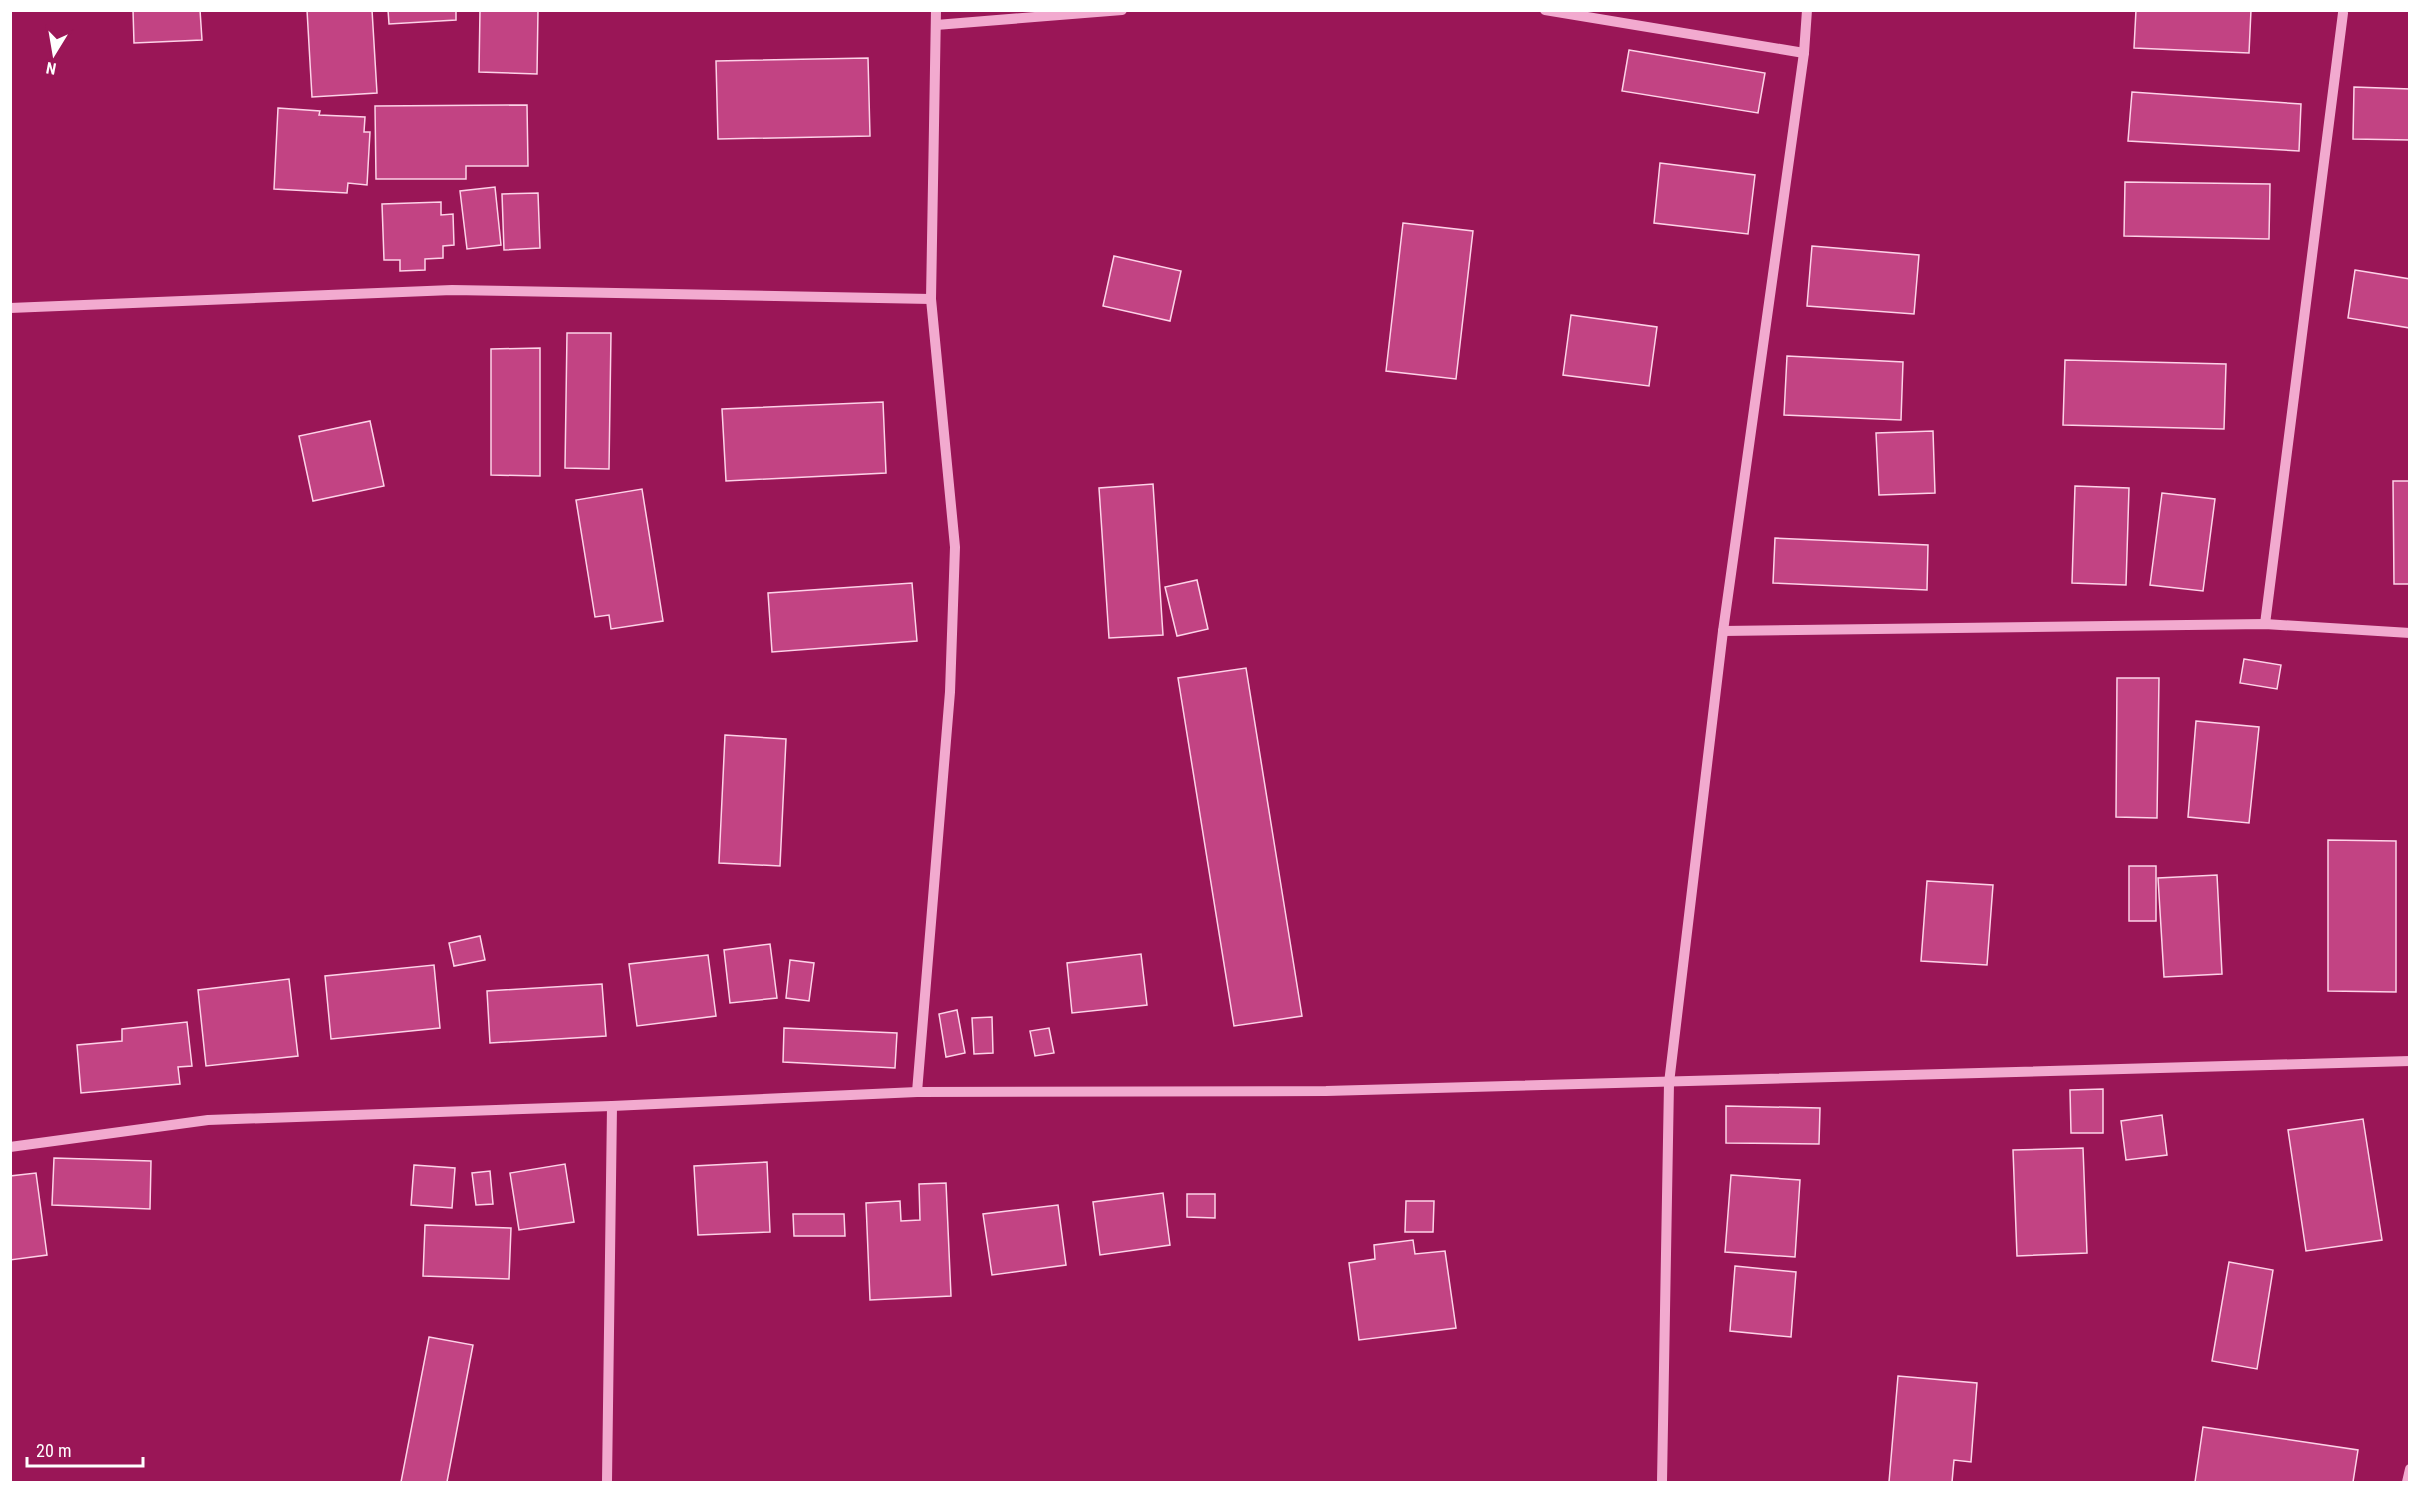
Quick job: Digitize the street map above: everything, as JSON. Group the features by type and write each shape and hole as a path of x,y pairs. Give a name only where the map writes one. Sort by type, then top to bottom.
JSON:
{"street":[{"path":"917,1092 950,692 955,547 931,300 936,10"},
{"path":"936,25 1122,10"},
{"path":"1545,10 1804,53"},
{"path":"1662,1482 1669,1083 1723,631 1804,53 1807,10"},
{"path":"2265,624 2343,13"},
{"path":"10,308 452,290 931,300"},
{"path":"1723,631 2265,624 2409,633"},
{"path":"10,1148 208,1120 612,1106 917,1092 1326,1091 2409,1061"},
{"path":"607,1482 612,1106"},
{"path":"2407,1482 2409,1469"}],"building":[{"path":"133,10 200,10 202,40 134,43"},
{"path":"307,10 372,10 377,93 312,97"},
{"path":"388,10 456,10 456,20 389,24"},
{"path":"480,10 538,10 537,74 479,72"},
{"path":"2136,10 2251,10 2249,53 2134,48"},
{"path":"1629,50 1765,73 1758,113 1622,91"},
{"path":"868,58 870,136 718,139 716,61"},
{"path":"2354,87 2410,89 2410,140 2353,139"},
{"path":"2132,92 2301,104 2299,151 2128,141"},
{"path":"527,105 528,166 466,166 466,179 376,179 375,106"},
{"path":"278,108 320,111 319,115 365,117 364,132 370,132 367,185 348,183 347,193 274,189"},
{"path":"1660,163 1755,175 1748,234 1654,223"},
{"path":"2125,182 2270,184 2269,239 2124,236"},
{"path":"495,187 501,245 467,249 460,191"},
{"path":"538,193 540,248 504,250 502,194"},
{"path":"441,202 441,215 453,214 454,245 443,246 443,258 425,259 425,270 400,271 400,260 384,260 382,204"},
{"path":"1403,223 1473,231 1456,379 1386,371"},
{"path":"1812,246 1919,255 1914,314 1807,306"},
{"path":"1114,256 1181,271 1170,321 1103,306"},
{"path":"2355,270 2410,279 2410,328 2348,318"},
{"path":"1571,315 1657,327 1649,386 1563,375"},
{"path":"567,333 611,333 609,469 565,468"},
{"path":"540,348 540,476 491,475 491,349"},
{"path":"1787,356 1903,362 1901,420 1784,415"},
{"path":"2065,360 2226,364 2224,429 2063,425"},
{"path":"883,402 886,473 726,481 722,409"},
{"path":"370,421 384,486 313,501 299,436"},
{"path":"1933,431 1935,493 1879,495 1876,433"},
{"path":"2393,481 2410,481 2410,584 2394,584"},
{"path":"1153,484 1163,635 1109,638 1099,488"},
{"path":"2075,486 2129,488 2126,585 2072,583"},
{"path":"642,489 663,621 611,629 609,615 595,617 576,500"},
{"path":"2162,493 2215,499 2203,591 2150,585"},
{"path":"1775,538 1928,545 1927,590 1773,583"},
{"path":"1197,580 1208,629 1177,636 1165,587"},
{"path":"912,583 917,641 772,652 768,593"},
{"path":"2244,659 2281,665 2277,689 2240,683"},
{"path":"1246,668 1302,1016 1234,1026 1178,678"},
{"path":"2117,678 2159,678 2157,818 2116,817"},
{"path":"2196,721 2259,727 2249,823 2188,817"},
{"path":"725,735 786,739 780,866 719,863"},
{"path":"2328,840 2396,841 2396,992 2328,991"},
{"path":"2129,866 2156,866 2156,921 2129,921"},
{"path":"2217,875 2222,974 2164,977 2158,878"},
{"path":"1927,881 1993,885 1987,965 1921,961"},
{"path":"480,936 485,960 454,966 449,943"},
{"path":"770,944 777,998 730,1003 724,950"},
{"path":"1141,954 1147,1005 1072,1013 1067,963"},
{"path":"708,955 716,1016 637,1026 629,964"},
{"path":"790,960 814,963 809,1001 786,998"},
{"path":"434,965 440,1028 331,1039 325,976"},
{"path":"289,979 298,1056 206,1066 198,990"},
{"path":"602,984 606,1036 490,1043 487,991"},
{"path":"957,1010 965,1053 946,1057 939,1014"},
{"path":"992,1017 993,1053 974,1054 972,1018"},
{"path":"187,1022 192,1066 178,1067 180,1084 81,1093 77,1045 122,1041 122,1029"},
{"path":"784,1028 897,1033 895,1068 783,1062"},
{"path":"1049,1028 1054,1053 1035,1056 1030,1031"},
{"path":"2103,1089 2103,1133 2071,1133 2070,1090"},
{"path":"1726,1106 1820,1108 1819,1144 1726,1143"},
{"path":"2162,1115 2167,1155 2126,1160 2121,1121"},
{"path":"2363,1119 2382,1240 2306,1251 2288,1130"},
{"path":"2083,1148 2087,1253 2017,1256 2013,1150"},
{"path":"54,1158 151,1161 150,1209 52,1205"},
{"path":"767,1162 770,1232 698,1235 694,1166"},
{"path":"565,1164 574,1222 519,1230 510,1173"},
{"path":"414,1165 455,1168 452,1208 411,1205"},
{"path":"490,1171 493,1204 476,1205 472,1173"},
{"path":"36,1173 47,1255 10,1260 10,1176"},
{"path":"1731,1175 1800,1180 1795,1257 1725,1252"},
{"path":"946,1183 951,1296 870,1300 866,1203 900,1201 901,1221 920,1220 919,1184"},
{"path":"1163,1193 1170,1245 1100,1255 1093,1202"},
{"path":"1187,1194 1215,1194 1215,1218 1187,1217"},
{"path":"1406,1201 1434,1201 1433,1232 1405,1232"},
{"path":"1058,1205 1066,1265 992,1275 983,1214"},
{"path":"793,1214 844,1214 845,1236 794,1236"},
{"path":"425,1225 511,1228 509,1279 423,1276"},
{"path":"1413,1240 1415,1254 1445,1251 1456,1328 1359,1340 1349,1263 1375,1259 1374,1245"},
{"path":"2229,1262 2273,1270 2257,1369 2212,1361"},
{"path":"1735,1266 1796,1272 1791,1337 1730,1331"},
{"path":"429,1337 473,1345 447,1482 401,1482"},
{"path":"1898,1376 1977,1383 1971,1462 1954,1460 1952,1482 1889,1482"},
{"path":"2203,1427 2358,1450 2353,1482 2195,1482"}]}
